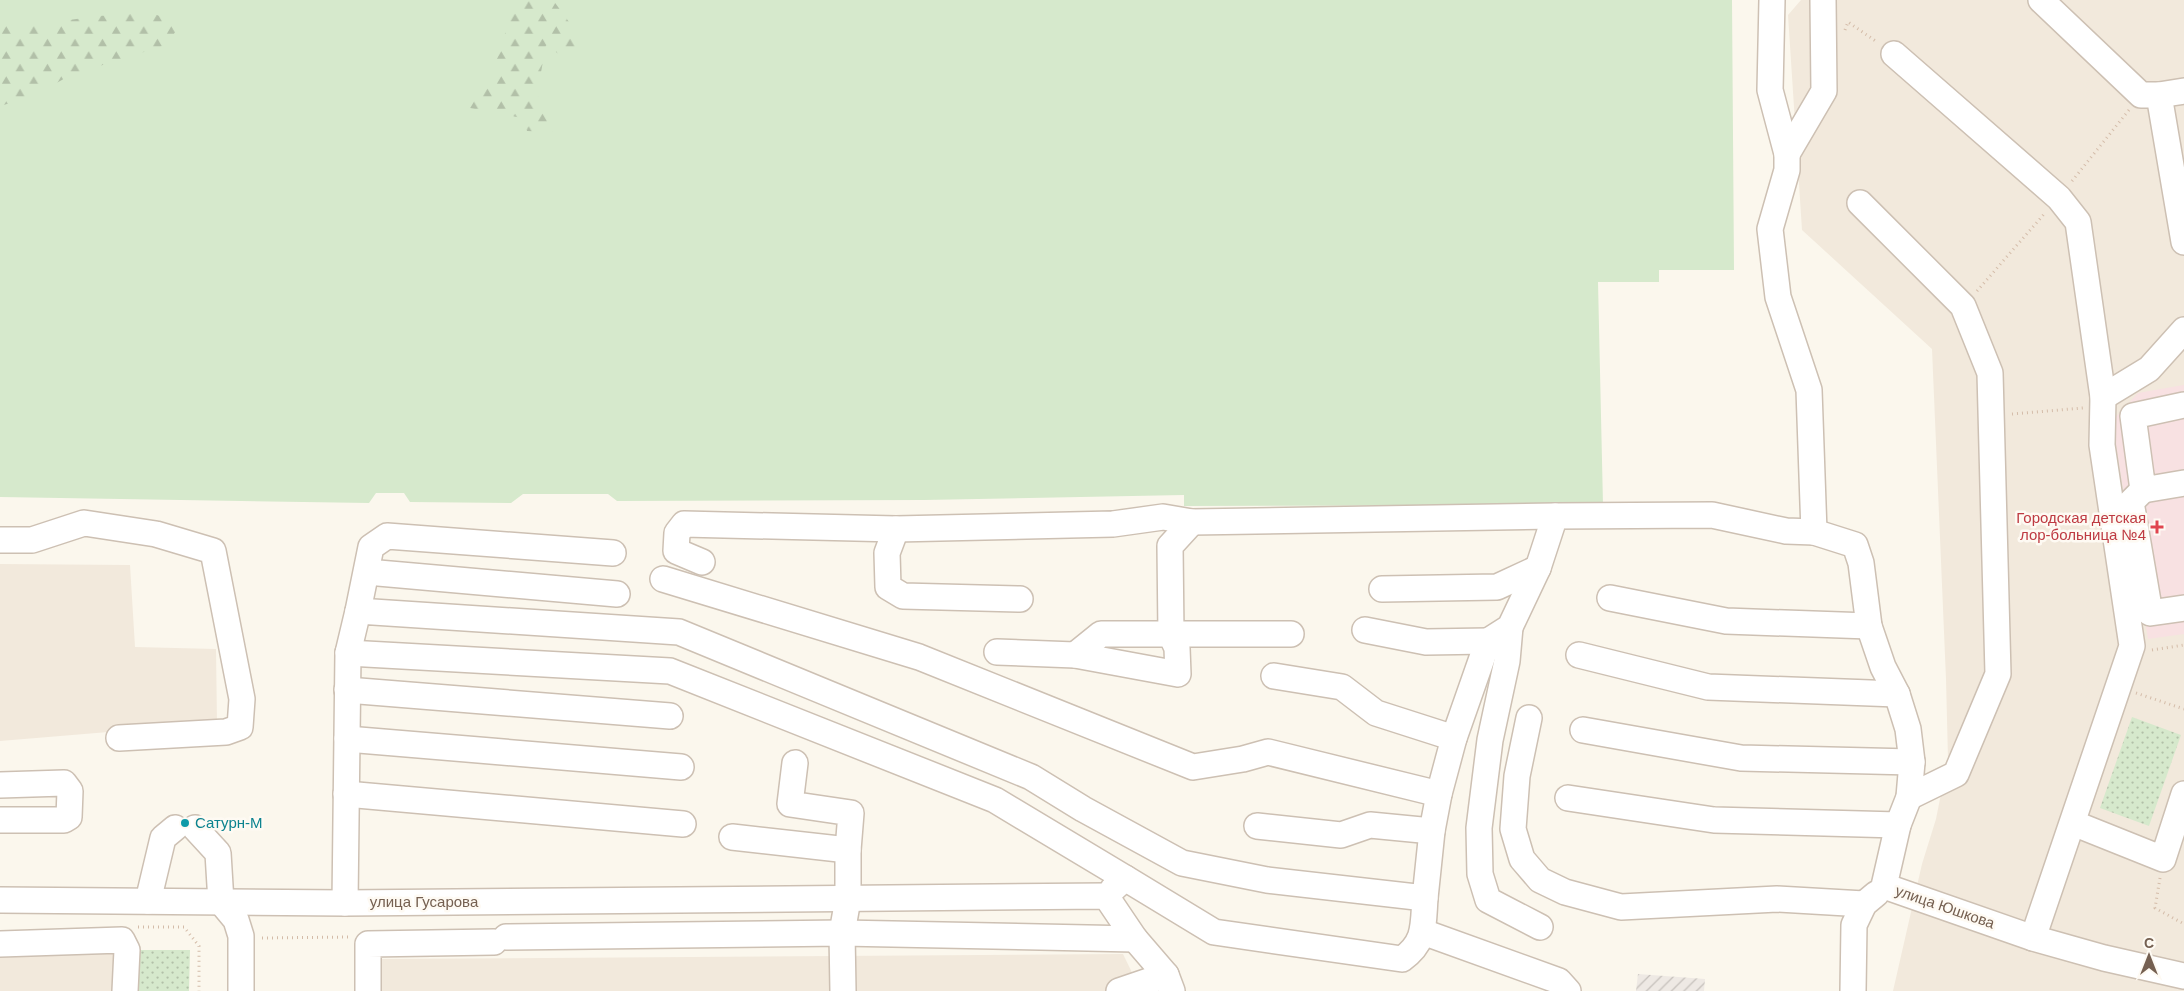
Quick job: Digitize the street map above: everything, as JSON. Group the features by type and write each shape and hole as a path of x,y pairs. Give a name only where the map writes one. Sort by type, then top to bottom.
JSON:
{"street":[{"path":"702,562 676,550 677,533 684,524 896,528 1113,524 1163,517 1192,522 1712,515 1786,531 1814,532 1809,390 1778,297 1770,229 1787,170 1787,154 1770,90 1772,0"},
{"path":"1787,154 1824,91 1823,0"},
{"path":"2041,0 2150,95 2184,242"},
{"path":"1894,54 2059,198 2078,222 2103,402 2102,445 2132,646 2033,938"},
{"path":"2150,95 2184,91"},
{"path":"1860,203 1963,306 1990,373 1998,674 1956,774 1909,797"},
{"path":"2103,402 2149,369 2184,330"},
{"path":"2143,490 2133,416 2184,405"},
{"path":"2184,483 2143,490 2131,502 2150,613 2184,608"},
{"path":"1540,928 1488,900 1480,874 1479,828 1490,740 1507,661 1510,627 1538,568 1555,516"},
{"path":"997,652 1075,655 1178,674 1177,648 1171,635 1170,546 1192,522"},
{"path":"0,540 32,540 84,523 156,534 213,551 242,699 240,727 226,732 120,738"},
{"path":"896,528 887,553 888,587 902,596 1020,599"},
{"name":"улица Юшкова","path":"1814,532 1855,545 1861,562 1869,626 1883,668 1897,694 1908,729 1912,762 1909,797 1898,825 1894,889 2033,938 2104,958 2184,976"},
{"path":"345,902 348,653 371,547 386,536 613,553"},
{"path":"1382,589 1497,587 1538,568"},
{"path":"367,572 617,594"},
{"path":"663,579 919,657 1193,767 1243,759 1268,752 1439,794"},
{"path":"1610,598 1726,620 1869,626"},
{"path":"358,612 679,632 1031,777 1083,809 1182,863 1267,880 1425,898"},
{"path":"1365,630 1426,642 1488,641 1510,627"},
{"path":"1075,655 1101,634 1291,634"},
{"path":"348,653 670,671 995,800 1214,932 1402,959 1415,950 1423,932 1432,831 1439,794 1454,738 1488,641"},
{"path":"1579,654 1708,686 1897,694"},
{"path":"1274,676 1342,686 1376,713 1454,738"},
{"path":"348,690 670,716"},
{"path":"1529,718 1517,776 1513,829 1522,859 1540,880 1565,892 1621,907 1777,899 1864,904 1894,889"},
{"path":"1583,730 1741,758 1912,762"},
{"path":"347,739 681,767"},
{"path":"795,763 790,804 851,813 848,850 848,899 842,933 843,991"},
{"path":"0,785 64,783 70,792 69,817 64,820 0,820"},
{"path":"346,794 683,824"},
{"path":"2073,822 2164,860 2184,794"},
{"path":"1568,798 1714,820 1898,825"},
{"path":"1257,826 1341,834 1370,825 1432,831"},
{"path":"148,901 163,838 185,828 218,853 221,902 236,920 241,936 241,991"},
{"path":"732,837 848,850"},
{"path":"1119,991 1169,983 1135,939 1106,896 1125,878"},
{"name":"улица Гусарова","path":"0,900 345,902 1106,896"},
{"path":"1853,991 1854,924 1864,904"},
{"path":"1423,932 1559,981 1568,991"},
{"path":"368,991 368,944 842,933 1135,939"},
{"path":"0,944 122,940 127,950 125,991"}],"path":[{"path":"1842,39 1848,22 1894,54"},
{"path":"1963,306 2150,95"},
{"path":"1990,416 2103,402"},
{"path":"2129,653 2184,645"},
{"path":"2119,687 2184,709"},
{"path":"2164,860 2155,908 2184,924"},
{"path":"262,938 362,937 368,944"}],"shaded area":[{"path":"1801,0 2184,0 2184,991 1893,991 1922,864 1936,819 1948,759 1932,349 1802,230 1788,15"},
{"name":"Городская детская лор-больница №4","path":"2184,385 2184,634 2148,639 2112,421 2138,393"},
{"path":"0,564 130,565 135,647 216,649 217,723 0,741"},
{"path":"0,954 137,954 136,991 0,991"},
{"path":"1123,954 1141,991 381,991 380,959"},
{"path":"1638,974 1705,979 1704,991 1636,991"}],"green space":[{"path":"0,0 1732,0 1734,270 1659,270 1659,282 1598,282 1603,505 1184,506 1184,495 924,500 617,501 608,494 523,494 511,503 410,502 404,493 376,493 369,503 0,497"},
{"path":"506,0 553,0 577,33 580,50 563,57 546,45 537,94 553,132 527,131 522,118 470,108 492,72 503,42 511,7"},
{"path":"150,13 175,22 176,31 166,45 71,75 31,97 0,106 0,26 40,24 98,16"},
{"path":"2132,717 2181,735 2149,826 2100,808"},
{"path":"139,950 190,950 189,991 139,991"}],"place":[{"name":"Городская детская лор-больница №4","path":"2157,527"},
{"name":"Сатурн-М","path":"185,823"}]}
